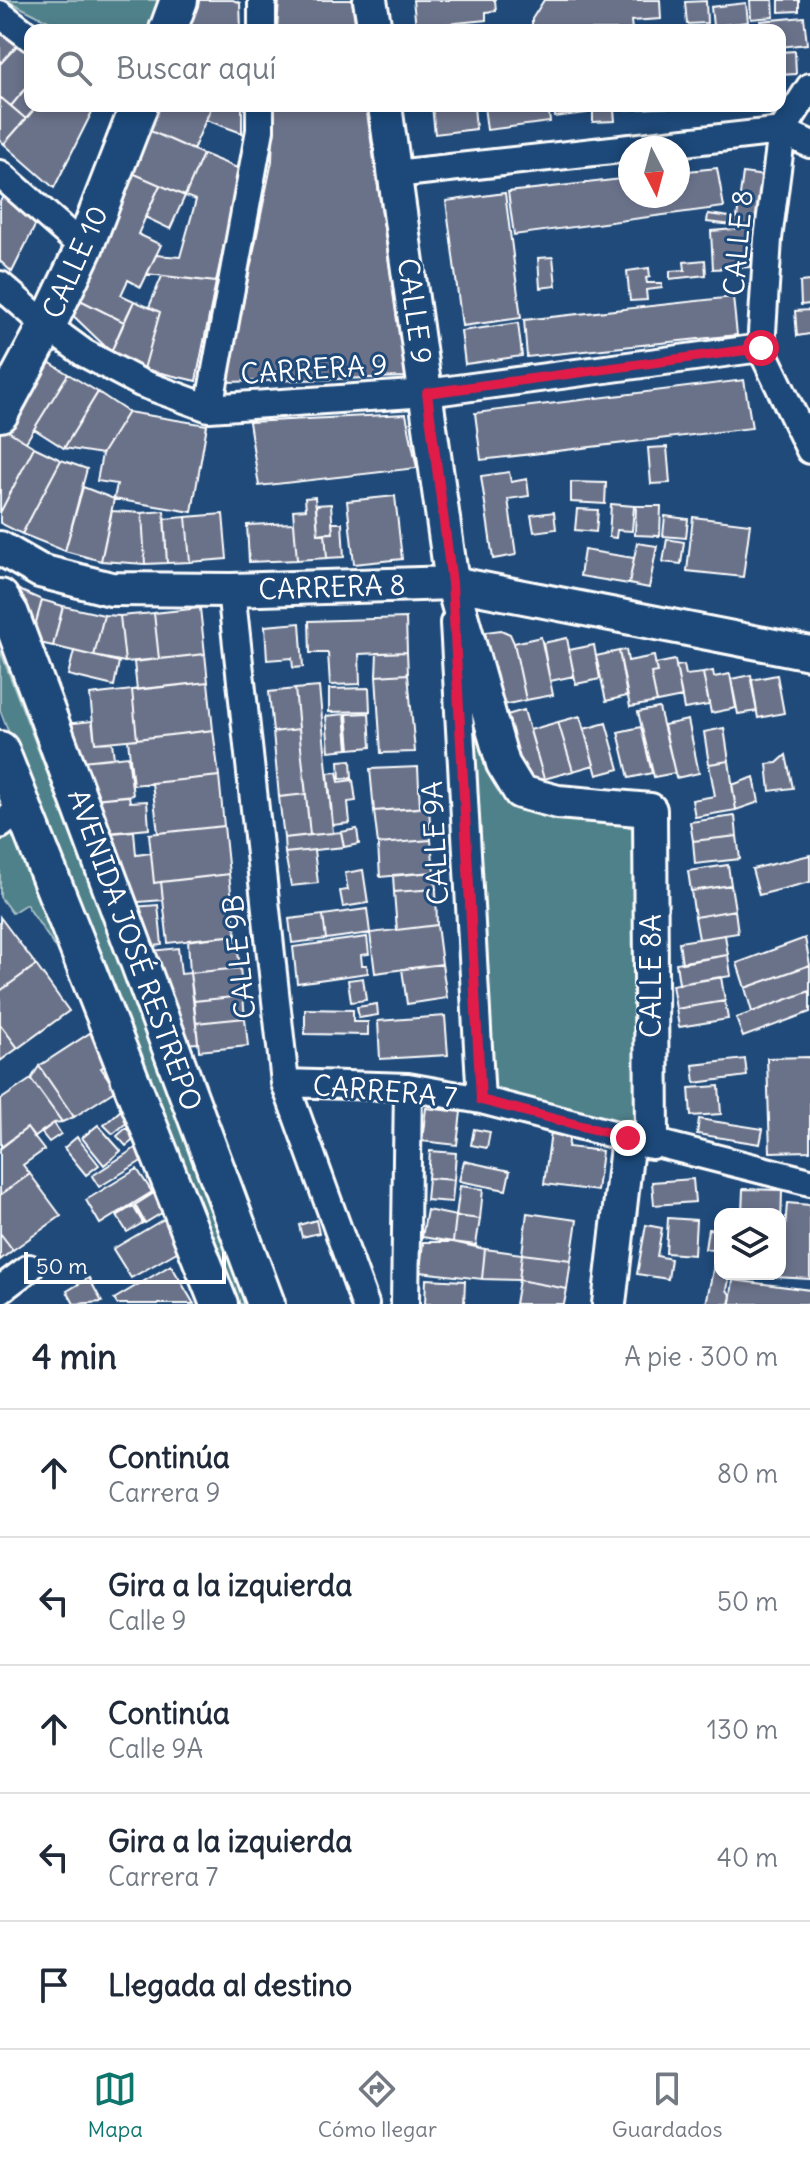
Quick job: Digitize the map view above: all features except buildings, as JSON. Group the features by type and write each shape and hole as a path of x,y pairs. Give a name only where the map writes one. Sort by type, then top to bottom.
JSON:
{"main road":[{"path":"170,24 179,0"},
{"name":"CALLE 10","path":"0,413 47,326 84,248 130,112"},
{"name":"AVENIDA JOSÉ RESTREPO","path":"0,598 10,614 266,1304"},
{"name":"AVENIDA JOSÉ RESTREPO","path":"0,750 11,816 219,1304"}],"street":[{"path":"262,0 262,24"},
{"path":"370,0 374,24"},
{"path":"0,14 24,32"},
{"name":"CALLE 8","path":"810,87 782,131 768,239 761,348 810,450"},
{"path":"209,408 260,130 260,112"},
{"name":"CALLE 9","path":"386,112 452,583 503,764 520,792 558,802 650,810"},
{"path":"690,141 782,131 810,144"},
{"path":"395,174 618,149"},
{"path":"0,174 84,248"},
{"name":"CARRERA 9","path":"0,285 84,353 141,383 209,408 427,393 761,348"},
{"name":"CARRERA 8","path":"0,548 40,571 111,589 231,590 452,583 810,653"},
{"name":"CALLE 9A","path":"452,583 481,1100"},
{"name":"CALLE 9B","path":"231,590 285,1083 365,1304"},
{"name":"CALLE 8A","path":"640,1140 650,810"},
{"name":"CARRERA 7","path":"285,1083 408,1087 481,1100 810,1182"},
{"path":"405,1304 408,1087"},
{"path":"609,1304 640,1140"},
{"path":"0,1290 29,1268"}],"green space":[{"path":"6,0 179,0 170,24 54,24"},
{"path":"452,583 517,796 540,799 639,830 662,1144 481,1100"},
{"path":"0,650 250,1304 231,1304 0,710"},
{"path":"14,825 61,942 55,947 26,904 12,913 0,897 0,835"}],"route":[{"path":"628,1138 481,1100 452,583 427,393 761,348"}]}
